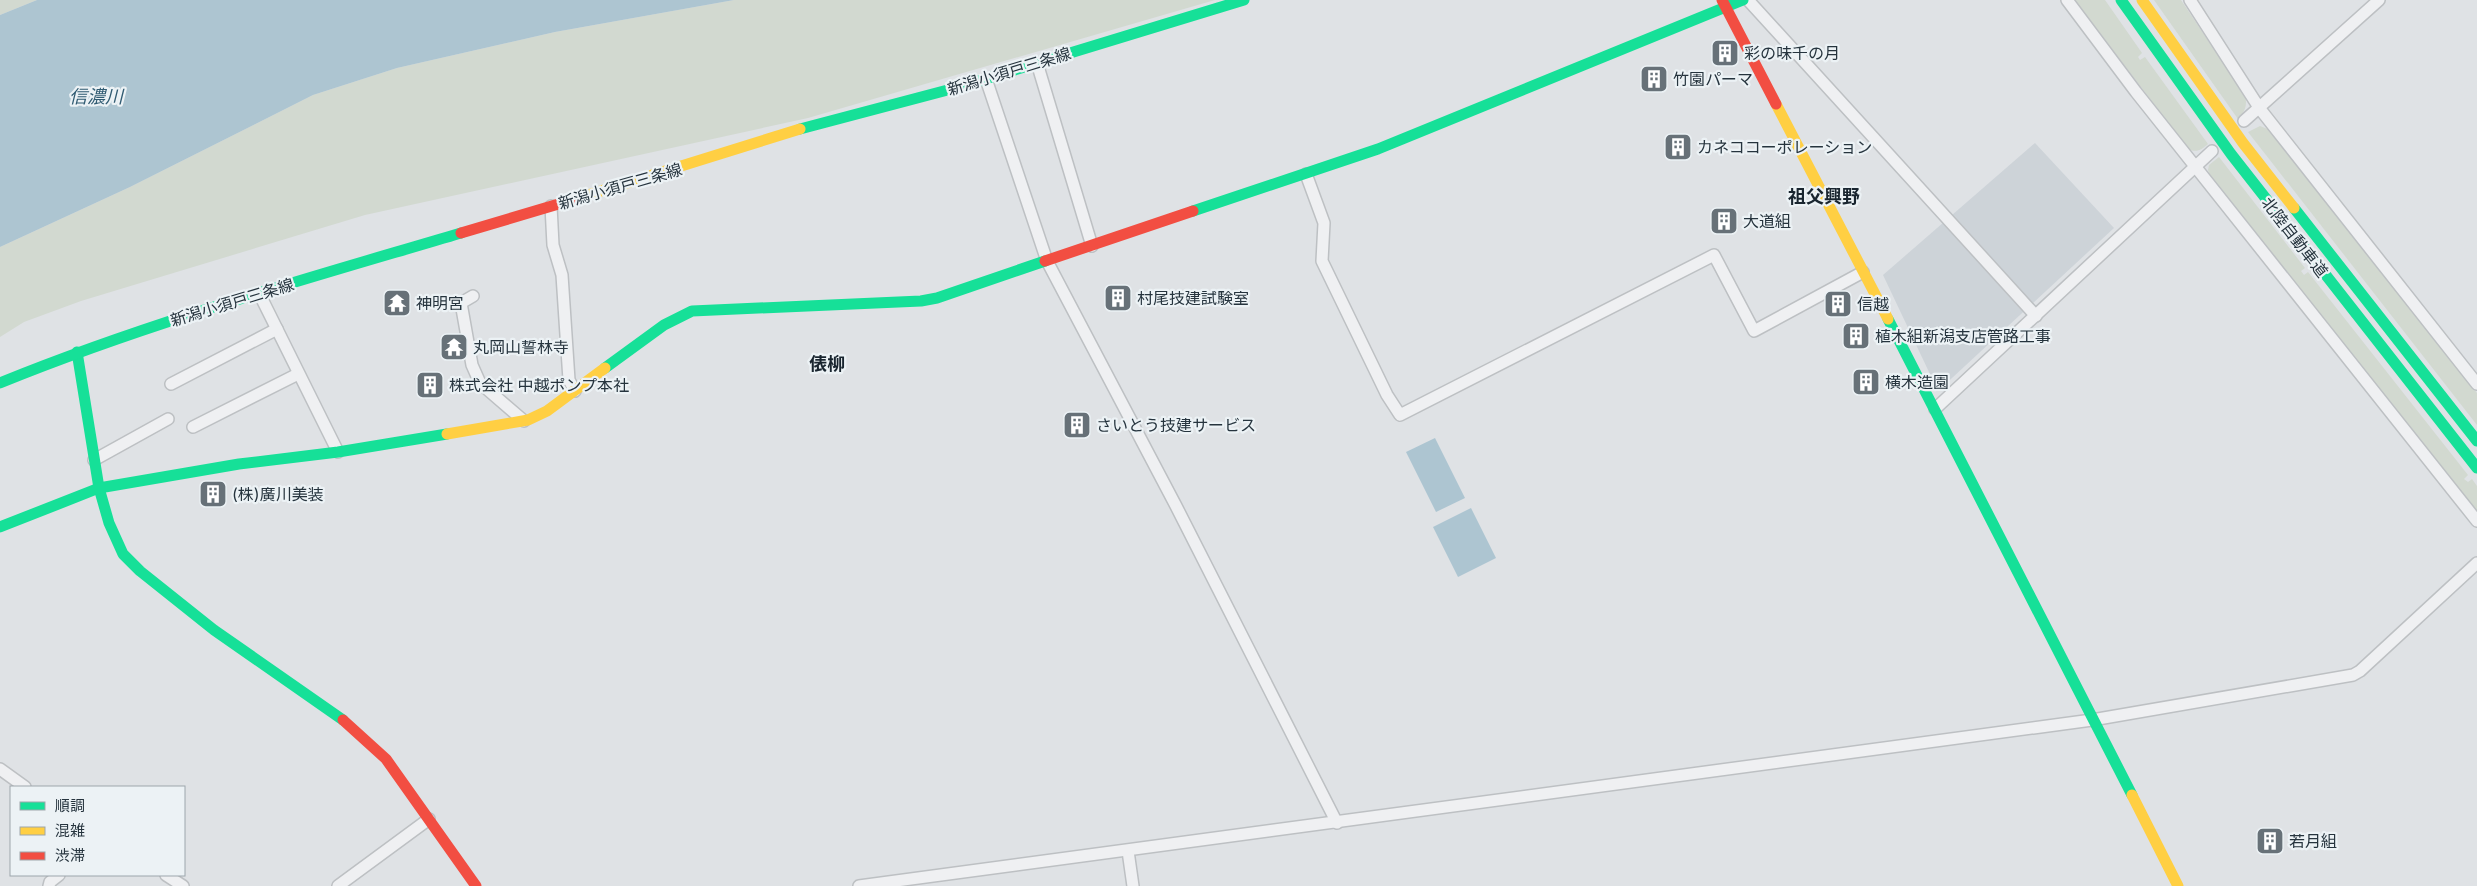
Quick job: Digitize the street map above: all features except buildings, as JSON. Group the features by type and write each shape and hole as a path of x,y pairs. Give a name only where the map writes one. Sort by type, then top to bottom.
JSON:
{"main road":[{"name":"新潟小須戸三条線","path":"0,383 77,352 207,308 551,206 807,127 986,79 1244,0"},
{"path":"0,527 99,488 239,464 338,452 524,421 538,416 575,391 664,325 692,311 921,301 937,298 1378,149 1498,102 1724,3 1743,0"},
{"name":"北陸自動車道","path":"2121,0 2231,154 2477,468"},
{"name":"北陸自動車道","path":"2142,0 2243,143 2477,441"},
{"path":"1724,3 1935,409 2178,886"},
{"path":"77,352 99,488 109,523 123,554 140,571 214,630 331,710 367,740 386,759 476,886"}],"street":[{"path":"1748,0 2036,316"},
{"path":"2067,0 2136,92 2197,166 2477,521"},
{"path":"2190,0 2260,109 2477,384"},
{"path":"2244,122 2379,0"},
{"path":"1037,63 1092,246"},
{"path":"986,79 1047,261 1167,488 1337,823"},
{"path":"1935,409 2212,151"},
{"path":"1306,174 1324,223 1322,261 1383,387 1400,415 1714,255 1754,331 1864,272"},
{"path":"551,206 554,245 562,275 569,380 575,391"},
{"path":"259,293 338,452"},
{"path":"473,296 461,303 472,365 480,383 524,421"},
{"path":"172,384 277,329"},
{"path":"193,426 298,374"},
{"path":"94,460 168,419"},
{"path":"859,886 2092,720 2353,674 2360,671 2477,563"},
{"path":"0,769 24,786"},
{"path":"338,886 429,819"},
{"path":"1128,851 1133,886"},
{"path":"49,886 50,882 59,876"},
{"path":"168,876 183,886"}],"shaded area":[{"path":"0,0 37,0 0,15"},
{"path":"734,0 1215,0 808,118 365,215 81,301 24,322 0,337 0,247 130,187 313,95 397,68 555,32"},
{"path":"2075,0 2105,0 2142,53 2138,57 2140,60 2145,57 2208,144 2199,150 2188,149"},
{"path":"2154,0 2181,0 2245,96 2245,109 2238,119"},
{"path":"2260,126 2270,130 2477,393 2477,425 2248,132"},
{"path":"2035,143 2114,228 1938,391 1883,275"},
{"path":"2219,157 2305,268 2301,271 2304,275 2308,272 2468,475 2464,479 2468,482 2472,479 2477,486 2477,516 2211,179 2208,170 2209,165"}],"water":[{"name":"信濃川","path":"37,0 734,0 555,32 397,68 313,95 130,187 0,247 0,15"},
{"path":"1435,438 1465,498 1436,512 1406,452"},
{"path":"1471,508 1496,558 1458,577 1433,527"}],"traffic: fast":[{"path":"800,129 959,87 1244,0"},
{"path":"1193,211 1378,149 1743,0"},
{"path":"2121,0 2231,154 2477,468"},
{"path":"2294,208 2477,441"},
{"path":"0,383 114,340 171,321 461,233"},
{"path":"605,368 664,325 692,311 921,301 937,298 1045,261"},
{"path":"1888,319 2132,795"},
{"path":"77,352 99,488 109,523 123,554 140,571 214,630 343,720"},
{"path":"0,527 99,488 239,464 338,452 447,434"}],"traffic: slow":[{"path":"2142,0 2243,143 2294,208"},
{"path":"1776,104 1888,319"},
{"path":"572,200 800,129"},
{"path":"447,434 528,420 547,411 605,368"},
{"path":"2132,795 2178,886"}],"traffic: jam":[{"path":"1722,0 1776,104"},
{"path":"461,233 572,200"},
{"path":"1045,261 1193,211"},
{"path":"343,720 386,759 476,886"}],"place":[{"name":"彩の味千の月","path":"1725,53"},
{"name":"竹園パーマ","path":"1654,79"},
{"name":"カネココーポレーション","path":"1678,147"},
{"name":"大道組","path":"1724,221"},
{"name":"村尾技建試験室","path":"1118,298"},
{"name":"神明宮","path":"397,303"},
{"name":"信越","path":"1838,304"},
{"name":"植木組新潟支店管路工事","path":"1856,336"},
{"name":"丸岡山誓林寺","path":"454,347"},
{"name":"横木造園","path":"1866,382"},
{"name":"株式会社 中越ポンプ本社","path":"430,385"},
{"name":"さいとう技建サービス","path":"1077,425"},
{"name":"(株)廣川美装","path":"213,494"},
{"name":"若月組","path":"2270,841"}],"district":[{"name":"祖父興野","path":"1824,196"},
{"name":"俵柳","path":"827,363"}]}
